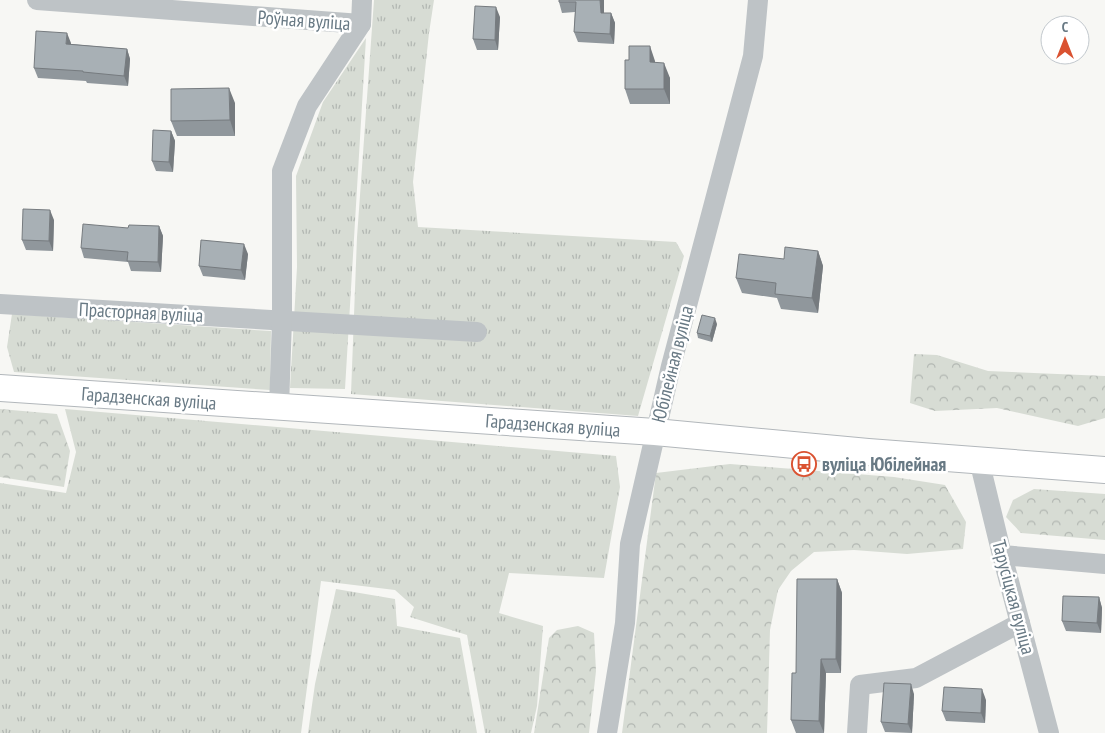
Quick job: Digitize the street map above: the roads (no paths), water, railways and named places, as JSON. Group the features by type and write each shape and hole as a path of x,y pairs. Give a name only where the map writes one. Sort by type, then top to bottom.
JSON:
{"main road":[{"name":"Гарадзенская вуліца","path":"0,388 656,432 868,452 1105,470"}],"street":[{"name":"Роўная вуліца","path":"43,0 360,24"},
{"path":"279,407 282,320 282,171 307,106 360,24 362,0"},
{"name":"Юбілейная вуліца","path":"607,733 625,623 630,544 671,366 753,56 758,0"},
{"name":"Прасторная вуліца","path":"0,304 477,332"},
{"name":"Тарусіцкая вуліца","path":"979,460 1049,733"},
{"path":"1002,555 1105,564"},
{"path":"856,733 860,685 916,678 1020,623"}],"place":[{"name":"вуліца Юбілейная","path":"804,464"}]}
